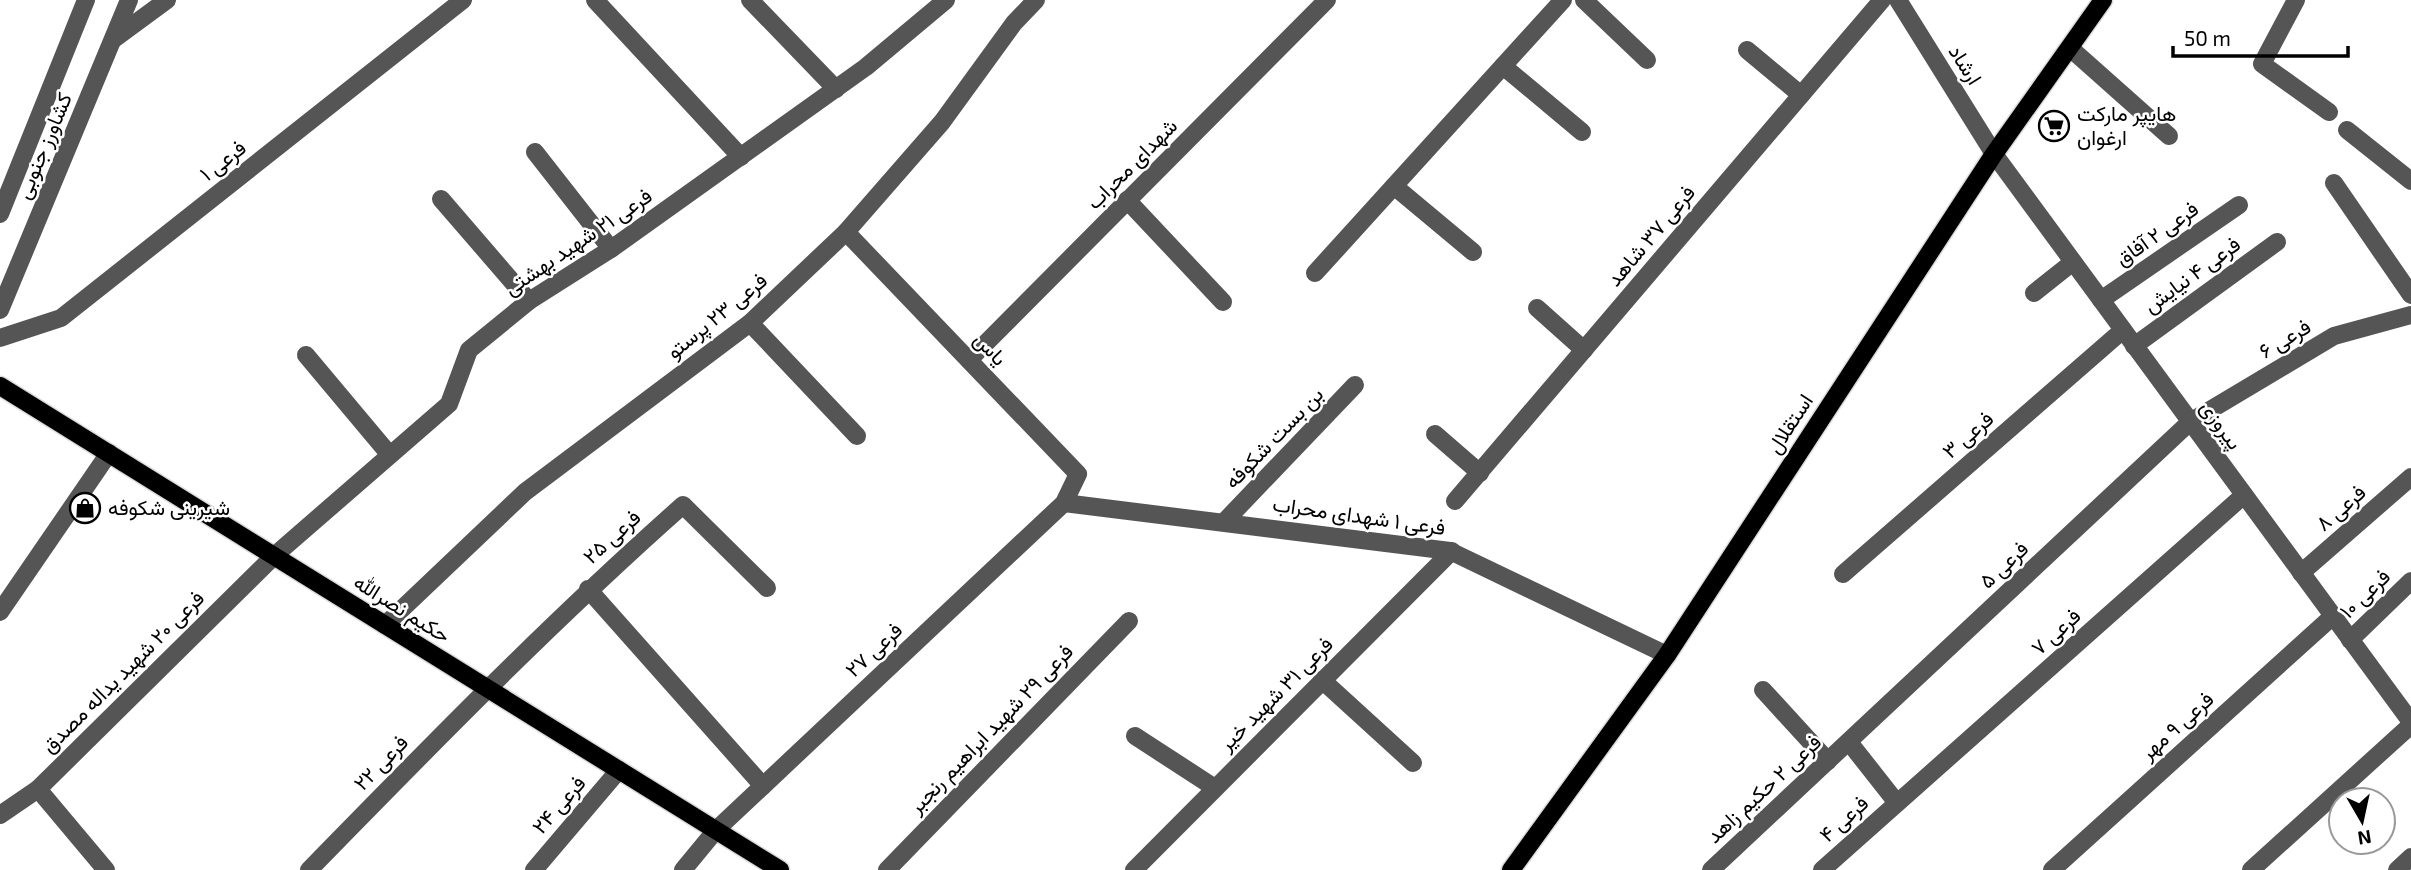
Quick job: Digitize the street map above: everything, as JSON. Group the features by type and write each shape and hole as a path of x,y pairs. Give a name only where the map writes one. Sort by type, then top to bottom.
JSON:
{"main road":[{"name":"استقلال","path":"1511,870 1667,655 1994,154 2103,0"},
{"name":"حکیم نصرالله","path":"0,386 780,870"}],"street":[{"name":"کشاورز جنوبی","path":"0,310 129,0"},
{"path":"114,39 167,0"},
{"name":"فرعی ۱","path":"0,338 61,318 463,0"},
{"path":"596,0 741,157"},
{"path":"750,0 836,89"},
{"name":"فرعی ۲۱ شهید بهشتی","path":"274,556 449,404 469,350 529,301 611,249 836,89 946,0"},
{"name":"فرعی ۲۳ پرستو","path":"385,625 525,492 750,323 846,232 942,122 1014,23 1036,0"},
{"name":"شهدای محراب","path":"969,360 1327,0"},
{"path":"1315,273 1563,0"},
{"path":"1584,0 1647,60"},
{"name":"فرعی ۳۷ شاهد","path":"1455,501 1882,0"},
{"name":"ارشاد","path":"1898,0 1994,154"},
{"path":"2296,0 2262,64 2329,112"},
{"name":"کشاورز جنوبی","path":"0,215 80,4"},
{"path":"2070,48 2169,136"},
{"path":"1747,50 1801,95"},
{"path":"1503,66 1582,132"},
{"path":"2347,130 2411,181"},
{"path":"535,152 611,249"},
{"name":"پیروزی","path":"1994,154 2411,724"},
{"path":"2334,183 2411,295"},
{"path":"1394,186 1474,252"},
{"path":"441,198 529,301"},
{"path":"1127,201 1223,302"},
{"name":"فرعی ۲ آفاق","path":"2101,300 2239,205"},
{"name":"یاس","path":"846,232 1078,474 1064,503"},
{"name":"فرعی ۴ نیایش","path":"2134,346 2277,242"},
{"path":"2034,293 2073,262"},
{"path":"1537,308 1584,350"},
{"name":"فرعی ۶","path":"2190,422 2334,336 2411,315"},
{"path":"750,323 857,436"},
{"name":"فرعی ۳","path":"1843,574 2123,330"},
{"path":"306,355 389,454"},
{"name":"بن بست شکوفه","path":"1226,521 1355,385"},
{"name":"فرعی ۵","path":"1849,742 2190,422"},
{"path":"1435,435 1480,473"},
{"path":"0,612 109,453"},
{"name":"فرعی ۸","path":"2301,573 2411,477"},
{"name":"فرعی ۷","path":"1898,803 2244,495"},
{"name":"فرعی ۱ شهدای محراب","path":"1064,503 1452,551 1667,655"},
{"name":"فرعی ۲۷","path":"683,870 716,830 1064,503"},
{"name":"فرعی ۲۵","path":"486,688 588,589 683,505 767,589"},
{"name":"فرعی ۳۱ شهید خیر","path":"1134,870 1452,551"},
{"name":"فرعی ۲۰ شهید یداله مصدق","path":"0,814 38,789 274,556"},
{"name":"فرعی ۱۰","path":"2350,640 2411,581"},
{"path":"588,589 764,786"},
{"name":"فرعی ۹ مهر","path":"2052,870 2333,616"},
{"name":"فرعی ۲۹ شهید ابراهیم رنجبر","path":"887,870 1129,621"},
{"path":"1322,680 1413,763"},
{"name":"فرعی ۲۲","path":"309,870 486,688"},
{"path":"1763,690 1828,761"},
{"path":"2251,870 2411,724"},
{"path":"1135,736 1214,788"},
{"path":"1849,742 1898,803"},
{"name":"فرعی ۲ حکیم زاهد","path":"1711,870 1849,742"},
{"name":"فرعی ۲۴","path":"534,870 619,770"},
{"path":"38,789 106,870"},
{"name":"فرعی ۴","path":"1822,870 1898,803"},
{"path":"2397,870 2411,858"}],"place":[{"name":"هایپر مارکت ارغوان","path":"2054,126"},
{"name":"شیرینی شکوفه","path":"85,508"}]}
